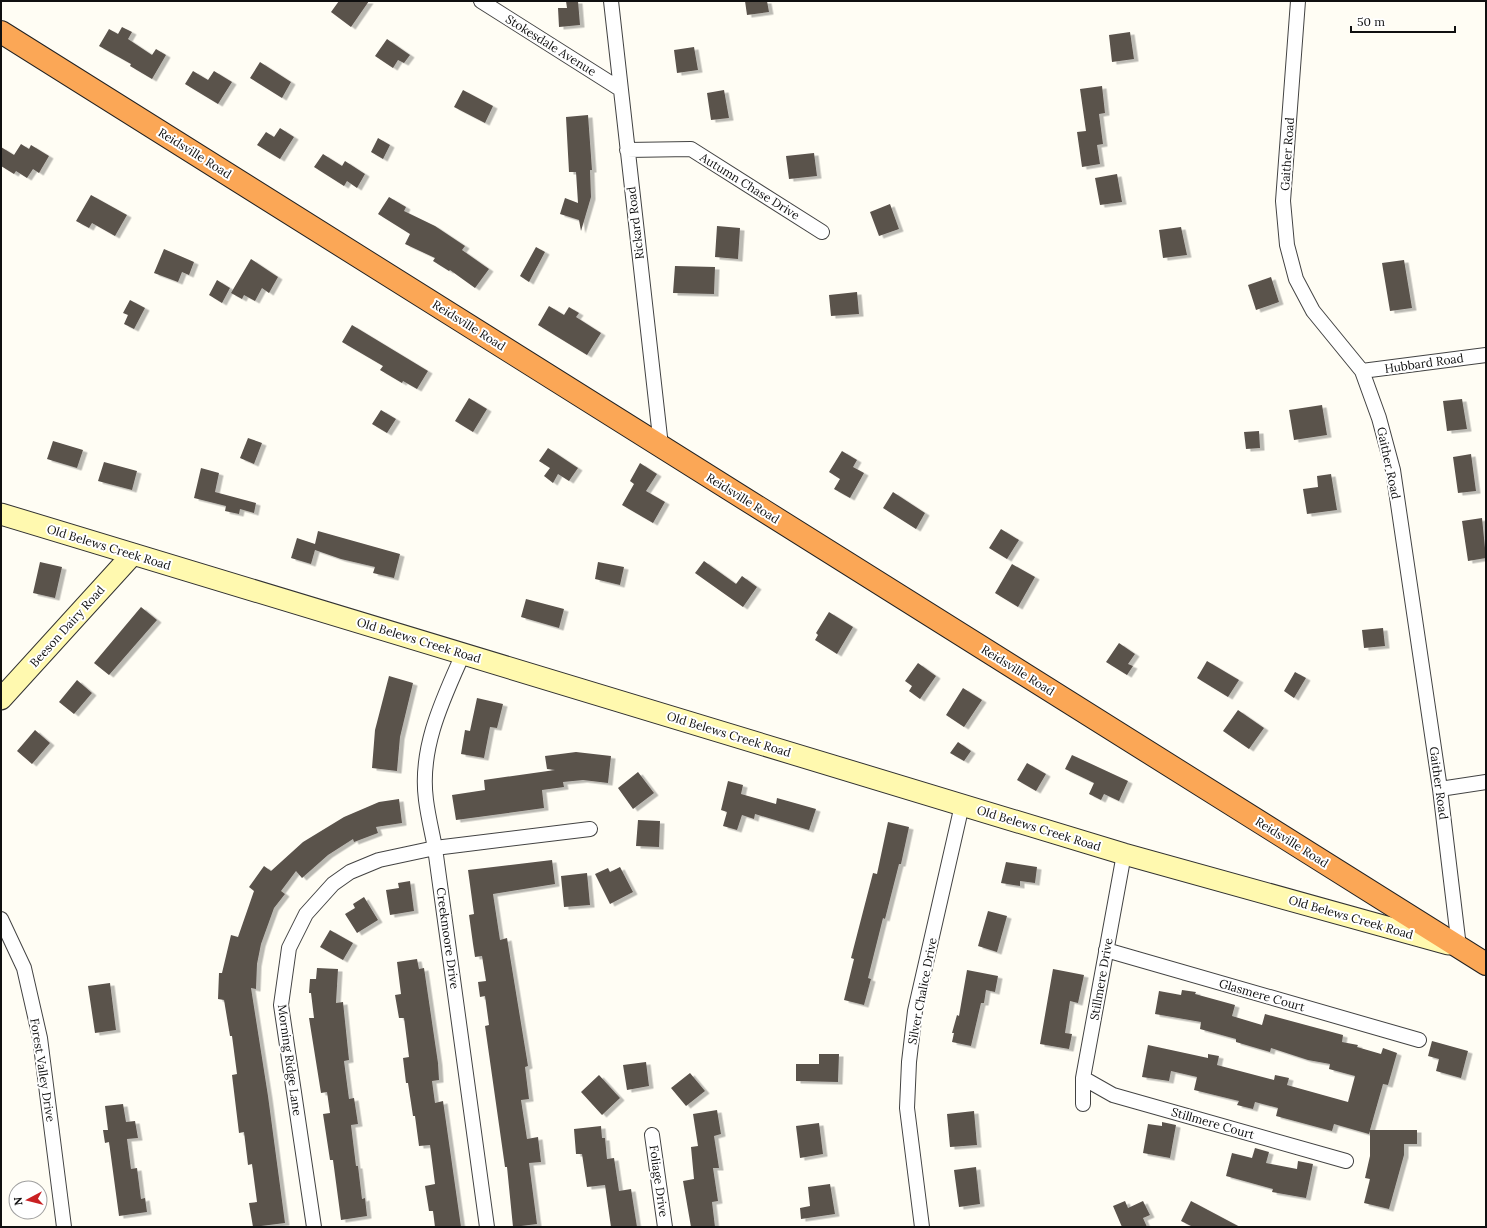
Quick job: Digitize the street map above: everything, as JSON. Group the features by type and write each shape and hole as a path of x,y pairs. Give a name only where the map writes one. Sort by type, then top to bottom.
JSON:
{"highway":[{"name":"Reidsville Road","path":"1,32 1486,964"}],"street":[{"name":"Stokesdale Avenue","path":"481,1 620,89"},
{"name":"Rickard Road","path":"611,1 660,446"},
{"name":"Gaither Road","path":"1298,1 1283,201 1287,246 1296,279 1313,311 1362,371 1379,418 1393,470 1440,789 1459,947"},
{"name":"Autumn Chase Drive","path":"627,150 691,149 822,232"},
{"name":"Hubbard Road","path":"1362,371 1486,355"},
{"name":"Old Belews Creek Road","path":"1,514 1124,854 1459,947"},
{"name":"Beeson Dairy Road","path":"1,699 133,554"},
{"name":"Creekmoore Drive","path":"464,654 441,704 430,738 426,775 426,799 435,848 487,1227"},
{"path":"1440,789 1486,782"},
{"name":"Silver Chalice Drive","path":"922,1227 907,1108 909,1062 915,1011 962,805"},
{"name":"Morning Ridge Lane","path":"314,1227 281,1005 289,948 306,914 333,884 350,872 379,860 435,848 590,828"},
{"name":"Stillmere Drive","path":"1083,1104 1083,1078 1124,854"},
{"name":"Forest Valley Drive","path":"1,919 24,968 40,1038 64,1227"},
{"name":"Glasmere Court","path":"1106,950 1419,1040"},
{"name":"Stillmere Court","path":"1083,1078 1113,1095 1346,1161"},
{"name":"Foliage Drive","path":"652,1135 665,1227"}],"building":[{"path":"339,1 369,1 351,27 331,12"},
{"path":"566,1 578,1 580,25 559,27 558,8 567,8"},
{"path":"745,1 767,1 769,12 747,15"},
{"path":"122,27 132,32 128,39 152,55 156,49 166,55 152,79 130,66 131,64 99,46 109,29 118,34"},
{"path":"1130,32 1134,59 1112,62 1109,35"},
{"path":"387,39 410,55 404,63 398,60 393,68 375,56"},
{"path":"694,47 698,70 677,73 674,50"},
{"path":"260,62 291,82 282,98 250,78"},
{"path":"193,71 208,80 214,71 232,82 218,104 185,84"},
{"path":"1102,86 1105,113 1099,114 1103,144 1097,145 1100,164 1082,167 1077,132 1086,131 1080,89"},
{"path":"463,90 493,106 485,123 454,107"},
{"path":"724,90 729,118 711,120 707,93"},
{"path":"588,115 592,170 590,170 591,197 581,231 579,220 560,214 565,198 578,203 576,172 569,172 566,117"},
{"path":"280,128 294,137 280,159 257,145 266,132 274,137"},
{"path":"378,138 390,145 383,159 371,152"},
{"path":"21,144 29,149 31,145 49,156 39,173 33,169 27,178 16,171 14,174 1,166 1,147 14,155"},
{"path":"814,153 817,176 789,179 786,156"},
{"path":"323,154 342,166 345,161 365,174 357,188 347,181 344,186 314,167"},
{"path":"1117,174 1122,202 1100,205 1095,178"},
{"path":"91,195 127,215 115,236 92,223 89,228 76,221"},
{"path":"389,197 406,207 404,211 435,226 465,246 462,250 489,269 475,288 450,270 449,271 433,261 435,258 405,244 410,234 378,214"},
{"path":"890,204 899,229 879,236 870,212"},
{"path":"717,226 740,228 738,259 715,257"},
{"path":"1181,227 1187,255 1163,258 1159,230"},
{"path":"536,247 545,252 529,282 520,276"},
{"path":"164,249 194,262 189,275 182,272 178,282 154,273"},
{"path":"251,259 278,277 269,293 262,288 255,301 244,295 242,299 231,293"},
{"path":"1404,260 1412,308 1390,311 1382,263"},
{"path":"675,266 715,267 714,294 673,293"},
{"path":"1271,277 1279,302 1256,310 1248,285"},
{"path":"217,280 230,288 222,303 209,295"},
{"path":"857,292 859,314 831,316 829,295"},
{"path":"130,300 145,308 134,329 124,324 128,315 123,313"},
{"path":"549,306 564,315 569,307 579,313 576,317 601,333 587,355 538,325"},
{"path":"352,325 428,371 417,389 403,381 402,383 380,370 383,366 342,342"},
{"path":"469,398 487,409 473,432 455,421"},
{"path":"1462,399 1467,429 1447,431 1443,401"},
{"path":"1322,405 1327,435 1294,440 1289,410"},
{"path":"381,410 396,419 387,433 372,424"},
{"path":"1259,431 1260,448 1246,449 1244,432"},
{"path":"248,438 262,443 254,464 240,458"},
{"path":"53,441 83,450 77,468 47,459"},
{"path":"548,448 578,468 569,481 558,474 553,483 544,476 550,468 539,461"},
{"path":"842,451 857,460 853,467 864,473 850,498 834,489 840,479 829,472"},
{"path":"1471,454 1476,491 1458,493 1453,457"},
{"path":"104,462 137,471 132,490 98,481"},
{"path":"640,463 657,474 646,491 665,502 653,523 622,505 634,484 630,481"},
{"path":"201,468 219,473 215,492 256,503 254,513 240,509 239,514 225,511 226,506 194,498"},
{"path":"1331,474 1337,510 1307,514 1303,489 1318,487 1317,476"},
{"path":"893,492 925,513 916,529 883,508"},
{"path":"1482,518 1486,558 1468,561 1462,521"},
{"path":"1001,529 1019,540 1007,559 989,548"},
{"path":"318,531 400,554 394,578 373,573 375,567 341,559 315,550 311,564 291,558 297,538 315,544"},
{"path":"704,561 736,584 742,576 757,587 743,607 695,573"},
{"path":"40,562 62,567 55,598 33,593"},
{"path":"598,562 624,567 620,585 595,579"},
{"path":"1012,564 1035,577 1018,607 995,593"},
{"path":"526,599 564,609 559,628 521,617"},
{"path":"141,607 157,620 109,675 94,663"},
{"path":"829,612 853,627 837,654 815,640 818,635 816,633"},
{"path":"1383,628 1385,646 1364,648 1362,630"},
{"path":"1119,643 1135,654 1128,664 1133,666 1127,675 1106,662"},
{"path":"1207,661 1239,680 1228,697 1197,678"},
{"path":"918,663 936,676 920,699 909,691 912,686 905,681"},
{"path":"1295,672 1306,678 1294,698 1284,691"},
{"path":"389,676 413,683 400,737 397,771 372,768 375,730"},
{"path":"77,680 92,693 74,714 59,702"},
{"path":"963,688 982,700 964,727 946,715"},
{"path":"477,698 503,704 497,728 490,727 484,758 461,754 465,730 470,731"},
{"path":"1238,710 1264,728 1249,749 1223,731"},
{"path":"35,730 50,743 32,764 17,751"},
{"path":"958,742 971,751 964,761 950,753"},
{"path":"576,752 611,756 608,783 583,780 563,782 564,787 542,790 544,808 456,820 452,795 485,790 484,780 555,770 547,769 545,756"},
{"path":"1072,755 1128,781 1119,801 1104,794 1101,800 1089,794 1094,783 1065,769"},
{"path":"1027,763 1046,774 1036,791 1017,780"},
{"path":"638,772 654,793 633,809 618,788"},
{"path":"728,781 743,785 741,794 776,804 777,798 816,809 809,830 755,814 754,819 742,815 737,830 723,826 727,812 721,810"},
{"path":"399,799 402,823 376,827 378,833 354,842 353,839 328,855 302,878 296,871 281,891 285,894 274,908 261,944 257,964 256,989 251,988 268,1096 285,1223 253,1227 249,1203 257,1202 252,1164 248,1165 244,1132 239,1133 232,1075 237,1074 232,1036 230,1036 224,1000 218,999 219,973 222,973 231,935 238,937 254,891 249,887 264,866 271,871 303,842 344,817 379,802"},
{"path":"638,820 660,821 659,847 636,846"},
{"path":"888,822 909,827 901,864 899,864 885,919 883,918 868,978 871,979 864,1005 844,1000 854,959 851,958 873,873 877,874"},
{"path":"552,860 555,884 493,894 500,940 507,938 528,1066 525,1067 529,1099 521,1100 527,1139 538,1137 541,1162 529,1163 537,1224 513,1227 507,1167 505,1167 485,1026 489,1025 485,996 480,997 478,982 486,981 482,956 475,957 469,915 474,914 468,870"},
{"path":"1006,862 1037,867 1035,883 1020,881 1020,886 1001,883"},
{"path":"620,867 633,892 610,904 595,874 608,868 610,872"},
{"path":"587,873 590,905 564,907 561,876"},
{"path":"410,881 414,911 390,915 386,890 399,888 398,883"},
{"path":"364,897 378,920 357,933 345,914 355,908 353,904"},
{"path":"988,911 1007,916 997,952 978,946"},
{"path":"330,930 353,943 343,960 320,947"},
{"path":"417,959 419,969 424,968 438,1063 439,1080 432,1081 435,1103 443,1101 461,1227 435,1227 433,1211 429,1211 425,1186 435,1184 430,1145 419,1146 415,1116 413,1116 408,1083 406,1083 403,1058 409,1057 404,1018 399,1018 395,995 401,994 397,962"},
{"path":"317,968 338,969 336,1003 343,1002 349,1060 344,1061 349,1099 354,1098 358,1124 351,1125 356,1166 358,1166 362,1199 365,1198 367,1216 341,1220 333,1160 330,1160 323,1114 330,1113 327,1092 321,1093 309,1018 314,1018 311,993 309,993 310,979 316,979"},
{"path":"1053,969 1084,975 1078,1003 1070,1001 1065,1033 1072,1034 1069,1049 1040,1044"},
{"path":"967,970 998,976 995,992 986,990 984,1003 981,1003 971,1046 952,1042 954,1033 952,1033 957,1015 959,1016"},
{"path":"110,983 116,1030 95,1033 88,986"},
{"path":"1182,990 1196,992 1195,994 1235,1005 1232,1016 1262,1025 1265,1014 1343,1035 1342,1042 1358,1045 1357,1047 1381,1054 1383,1048 1397,1053 1388,1085 1383,1084 1370,1130 1417,1130 1417,1144 1404,1144 1404,1155 1389,1209 1364,1203 1370,1179 1365,1178 1370,1156 1370,1131 1369,1134 1334,1124 1332,1131 1276,1116 1278,1108 1255,1102 1253,1109 1237,1105 1239,1101 1194,1090 1197,1077 1171,1071 1169,1081 1142,1077 1148,1045 1208,1058 1208,1054 1219,1056 1217,1065 1274,1080 1275,1075 1289,1078 1287,1085 1348,1102 1355,1076 1329,1069 1330,1064 1308,1060 1271,1048 1270,1052 1236,1042 1236,1039 1200,1029 1201,1022 1155,1014 1159,991 1181,995"},
{"path":"1432,1041 1468,1051 1461,1078 1436,1071 1439,1059 1428,1056"},
{"path":"819,1054 839,1054 838,1082 796,1081 796,1064 819,1064"},
{"path":"646,1062 649,1086 627,1090 623,1065"},
{"path":"690,1073 705,1091 686,1106 671,1088"},
{"path":"599,1075 620,1098 602,1115 581,1092"},
{"path":"123,1104 126,1122 135,1121 138,1138 127,1139 131,1169 137,1168 141,1199 145,1198 147,1212 119,1216 109,1142 105,1143 103,1130 108,1130 105,1106"},
{"path":"717,1110 721,1134 714,1136 719,1168 713,1168 718,1201 712,1202 715,1227 691,1227 683,1181 694,1179 691,1147 698,1146 693,1114"},
{"path":"974,1111 977,1145 950,1147 947,1114"},
{"path":"1162,1122 1176,1125 1170,1158 1143,1153 1148,1124 1162,1126"},
{"path":"819,1123 823,1154 800,1158 796,1126"},
{"path":"601,1126 602,1138 605,1138 607,1159 614,1158 619,1191 631,1189 637,1227 611,1227 605,1185 587,1187 582,1154 576,1154 574,1129"},
{"path":"1255,1148 1269,1152 1266,1163 1297,1169 1298,1161 1313,1164 1306,1198 1272,1192 1273,1189 1226,1176 1232,1153 1252,1158"},
{"path":"976,1167 980,1204 959,1207 954,1170"},
{"path":"830,1184 835,1214 801,1219 800,1208 810,1206 808,1187"},
{"path":"1125,1201 1128,1208 1143,1201 1150,1215 1143,1218 1147,1227 1122,1227 1113,1206"},
{"path":"1191,1201 1240,1227 1193,1227 1181,1221"}]}
